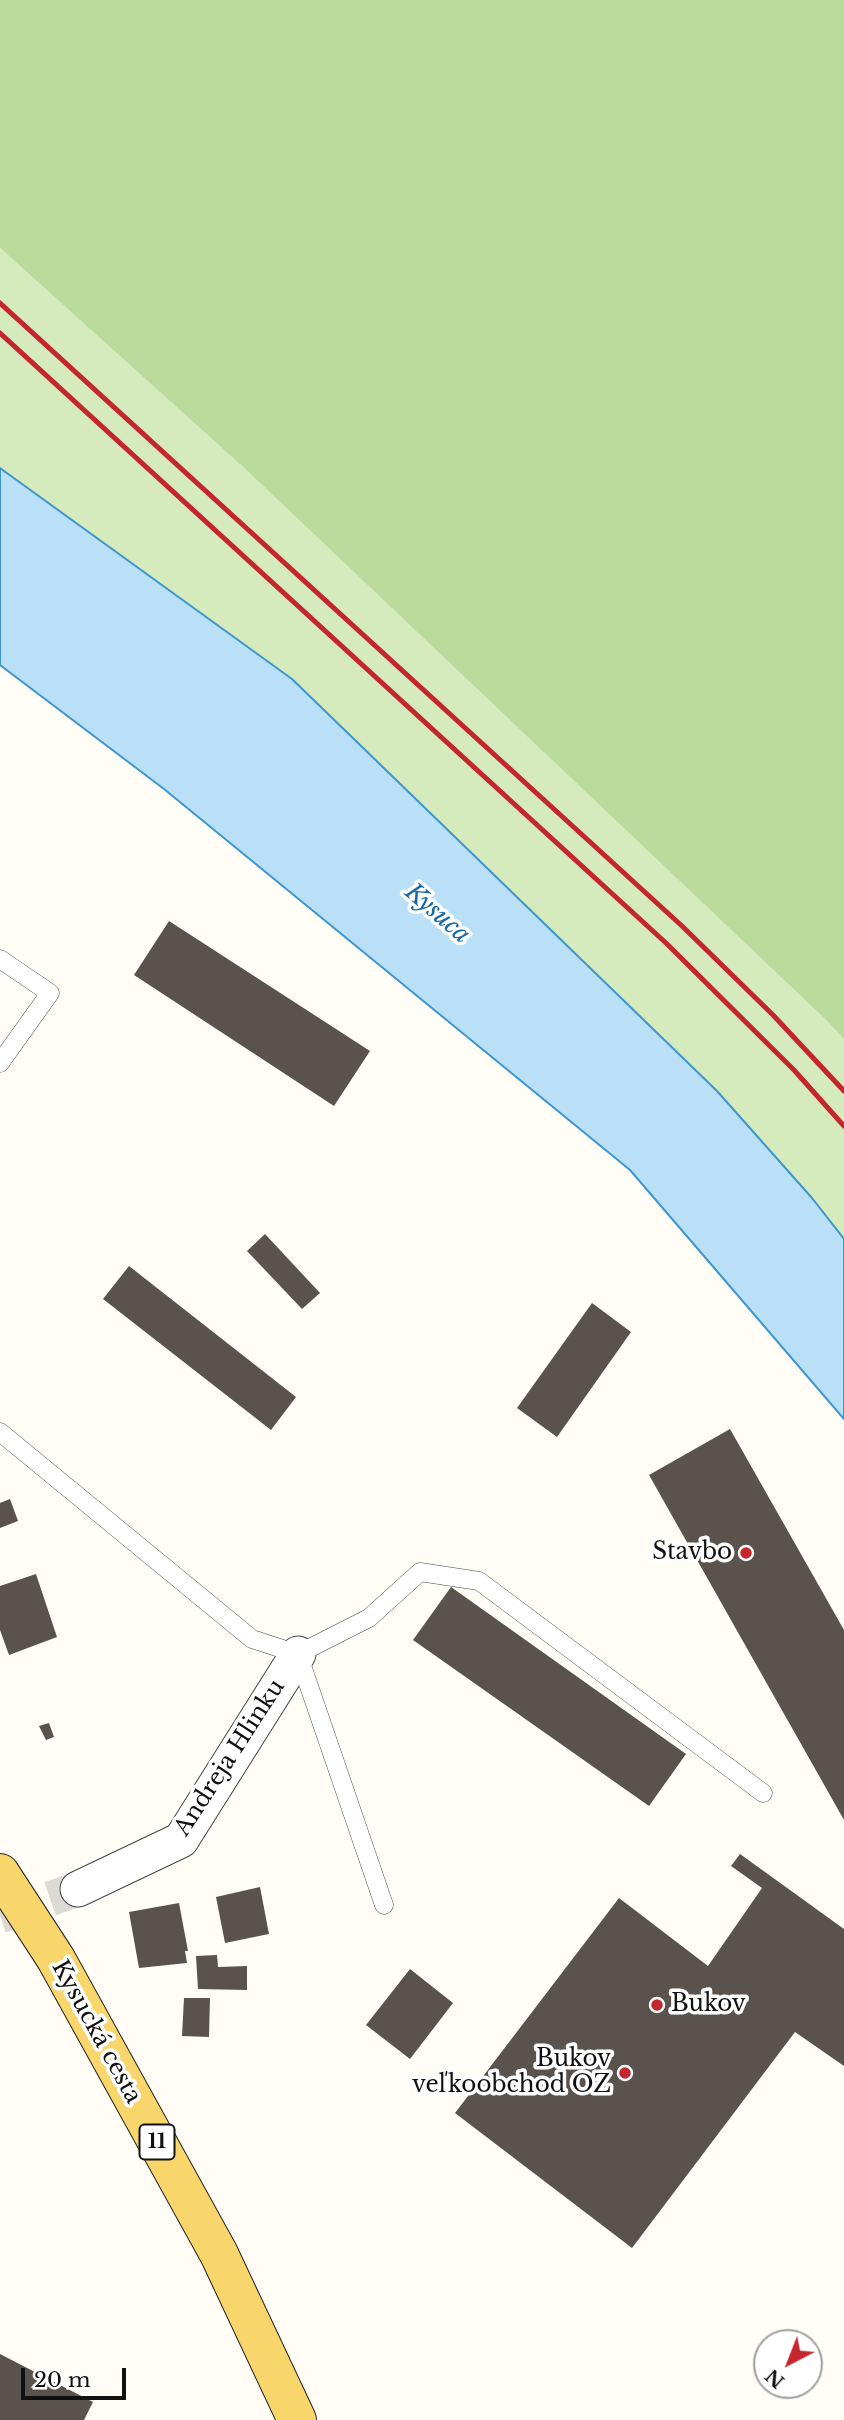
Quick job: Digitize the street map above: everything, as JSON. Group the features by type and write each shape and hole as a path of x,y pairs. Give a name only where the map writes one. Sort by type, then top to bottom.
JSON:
{"main road":[{"name":"Kysucká cesta","path":"0,1874 56,1959 219,2254 297,2420"}],"street":[{"name":"Andreja Hlinku","path":"78,1889 181,1840 298,1654"}],"lane":[{"path":"0,959 50,993 0,1063"},
{"path":"0,1432 252,1639 298,1654 369,1618 420,1572 479,1581 764,1793"},
{"path":"298,1654 384,1905"}],"green space":[{"path":"0,0 844,0 844,1039 243,467 0,248"},
{"path":"0,248 243,467 844,1039 844,1239 812,1198 717,1091 292,679 0,468"}],"water":[{"name":"Kysuca","path":"0,468 292,679 717,1091 812,1198 844,1239 844,1419 630,1170 164,789 0,665"}],"building":[{"path":"169,921 370,1051 334,1106 134,975"},
{"path":"265,1234 320,1293 302,1309 247,1251"},
{"path":"129,1266 296,1397 271,1430 103,1299"},
{"path":"592,1303 631,1332 557,1437 517,1408"},
{"name":"Stavbo","path":"730,1429 844,1630 844,1820 649,1475"},
{"path":"10,1499 18,1521 0,1528 0,1503"},
{"path":"36,1574 57,1637 9,1655 0,1630 0,1586"},
{"path":"451,1587 686,1754 649,1806 413,1640"},
{"path":"49,1723 54,1737 46,1740 39,1726"},
{"name":"Bukov veľkoobchod OZ","path":"740,1854 844,1929 844,2066 795,2032 632,2248 455,2113 619,1898 708,1966 762,1888 731,1866"},
{"path":"260,1887 269,1934 225,1943 216,1897"},
{"path":"179,1903 188,1951 185,1951 187,1963 139,1968 129,1912"},
{"path":"217,1955 218,1967 247,1966 247,1990 198,1989 196,1956"},
{"path":"410,1969 453,2003 410,2059 366,2025"},
{"path":"184,1998 210,1998 209,2037 182,2036"},
{"path":"0,2354 93,2402 84,2420 0,2420"}],"tunnel":[{"path":"0,1916 78,1889"}],"railway":[{"path":"0,303 682,926 773,1015 844,1091"},
{"path":"0,333 666,943 794,1070 844,1126"}],"place":[{"name":"Stavbo","path":"746,1553"},
{"name":"Bukov","path":"657,2005"},
{"name":"Bukov veľkoobchod OZ","path":"625,2073"}]}
